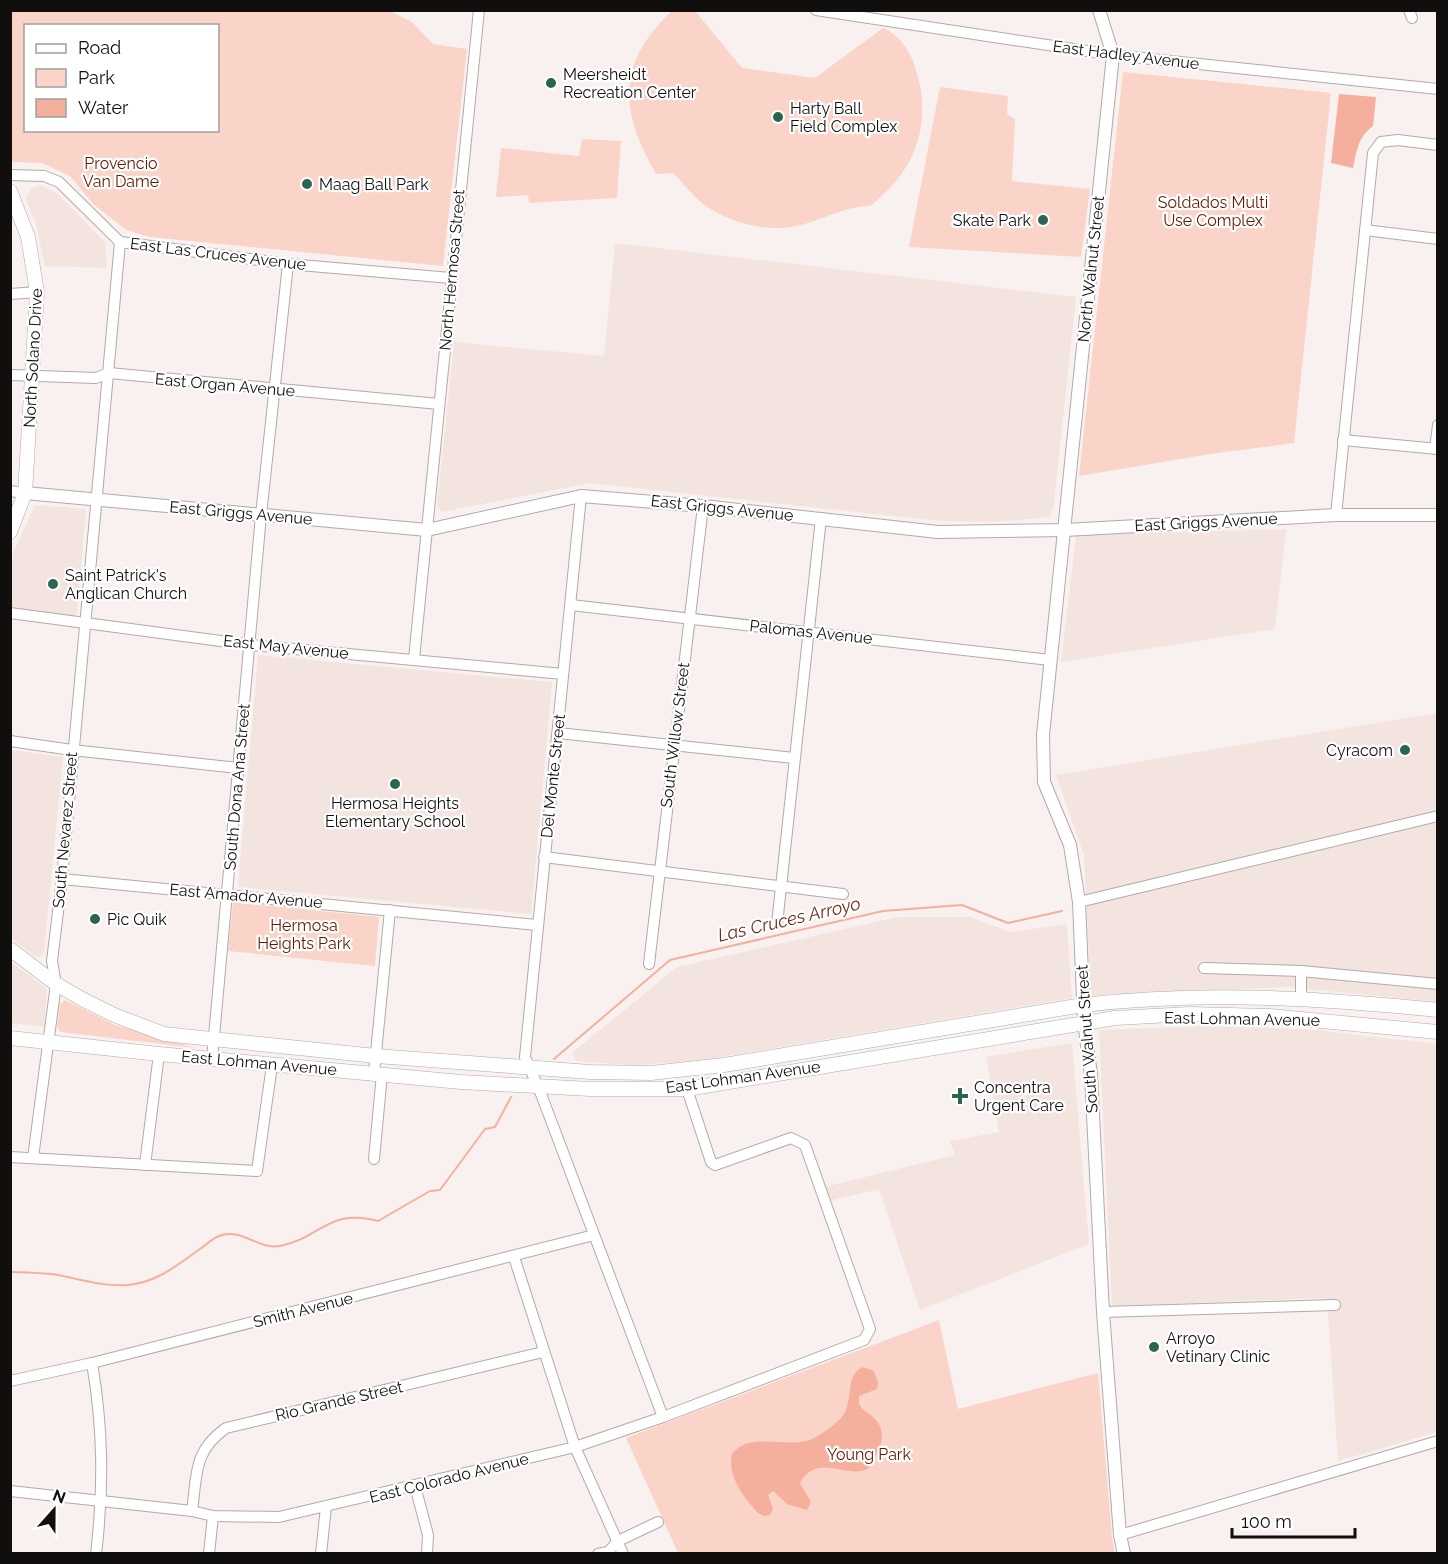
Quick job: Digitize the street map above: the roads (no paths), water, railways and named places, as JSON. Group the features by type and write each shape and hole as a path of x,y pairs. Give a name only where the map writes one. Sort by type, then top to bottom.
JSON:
{"main road":[{"name":"North Solano Drive","path":"10,191 28,237 37,292 25,493 10,532"},
{"path":"10,949 56,984 114,1015 164,1034 213,1040"},
{"name":"East Lohman Avenue","path":"213,1040 376,1056 527,1063 651,1073 724,1065 1083,1005 1251,995 1437,1010"},
{"path":"1188,997 1190,1014"},
{"path":"1297,1018 1301,998"},
{"name":"East Lohman Avenue","path":"10,1038 461,1082 590,1089 687,1089 1084,1022 1190,1014 1297,1018 1437,1032"}],"street":[{"name":"North Hermosa Street","path":"414,659 479,10"},
{"name":"East Hadley Avenue","path":"816,10 1113,55 1437,89"},
{"name":"North Walnut Street","path":"1065,530 1113,55 1099,10"},
{"path":"1336,515 1373,153 1381,142 1398,140 1437,145"},
{"name":"East Las Cruces Avenue","path":"10,175 44,176 59,182 120,242 288,264 451,278"},
{"path":"1365,230 1437,239"},
{"name":"South Nevarez Street","path":"33,1158 56,984 52,961 62,879 120,242"},
{"name":"South Dona Ana Street","path":"212,1059 261,514 288,264"},
{"path":"10,294 37,292"},
{"name":"East Organ Avenue","path":"10,375 96,378 109,373 439,404"},
{"path":"1343,440 1436,449 1437,425"},
{"name":"East Griggs Avenue","path":"10,491 428,530 581,496 702,506 938,532 1065,530 1336,515 1437,515"},
{"name":"Del Monte Street","path":"527,1063 537,925 581,496"},
{"name":"South Willow Street","path":"649,964 702,506"},
{"path":"777,924 821,519"},
{"name":"South Walnut Street","path":"1065,530 1043,735 1044,782 1070,845 1079,902 1084,1022 1091,1085 1104,1312 1120,1535 1124,1554"},
{"name":"Palomas Avenue","path":"571,605 1050,660"},
{"name":"East May Avenue","path":"10,614 251,645 563,674"},
{"path":"558,733 794,758"},
{"path":"10,741 238,768"},
{"path":"1079,902 1437,816"},
{"path":"544,857 843,894"},
{"name":"East Amador Avenue","path":"62,879 537,925"},
{"path":"374,1159 378,1073 376,1056 390,910"},
{"path":"1204,968 1301,971 1437,984"},
{"path":"1301,971 1301,998"},
{"path":"145,1165 159,1054"},
{"path":"527,1063 663,1417"},
{"path":"10,1157 257,1171 272,1065"},
{"name":"East Colorado Avenue","path":"10,1491 192,1511 213,1516 279,1517 575,1447 663,1417 864,1340 870,1329 805,1145 791,1138 715,1165 711,1161 687,1089"},
{"name":"Smith Avenue","path":"10,1381 92,1363 594,1235"},
{"path":"514,1257 575,1447 623,1554"},
{"path":"1104,1312 1335,1305"},
{"name":"Rio Grande Street","path":"192,1511 199,1459 210,1439 226,1428 543,1352"},
{"path":"92,1363 101,1415 102,1501 96,1554"},
{"path":"1120,1535 1437,1441"},
{"path":"415,1486 428,1535 427,1554"},
{"path":"321,1554 326,1507"},
{"path":"209,1554 213,1516"},
{"path":"598,1554 608,1552 618,1541 658,1522"}],"water":[{"path":"1339,94 1376,97 1373,126 1361,139 1353,168 1331,163"},
{"path":"863,1367 874,1371 878,1383 877,1389 859,1396 859,1404 878,1423 882,1436 879,1449 869,1468 861,1471 816,1469 807,1474 800,1483 811,1502 807,1510 787,1504 773,1491 768,1495 773,1509 770,1515 764,1516 758,1513 734,1479 732,1454 740,1447 750,1443 806,1441 824,1432 843,1416 854,1375"}],"waterway":[{"name":"Las Cruces Arroyo","path":"554,1059 670,960 883,911 962,905 1008,923 1062,911"},
{"name":"Las Cruces Arroyo","path":"10,1272 52,1274 99,1283 128,1285 158,1277 219,1236 235,1234 264,1245 280,1246 347,1218 378,1221 430,1191 440,1190 485,1129 495,1127 511,1097"}],"place":[{"name":"Meersheidt Recreation Center","path":"551,83"},
{"name":"Harty Ball Field Complex","path":"778,117"},
{"name":"Maag Ball Park","path":"307,184"},
{"name":"Skate Park","path":"1043,220"},
{"name":"Saint Patrick's Anglican Church","path":"53,584"},
{"name":"Cyracom","path":"1405,750"},
{"name":"Hermosa Heights Elementary School","path":"395,784"},
{"name":"Pic Quik","path":"95,919"},
{"name":"Concentra Urgent Care","path":"960,1096"},
{"name":"Arroyo Vetinary Clinic","path":"1154,1347"}],"park label":[{"name":"Provencio Van Dame","path":"121,172"},
{"name":"Soldados Multi Use Complex","path":"1213,211"},
{"name":"Hermosa Heights Park","path":"304,934"},
{"name":"Young Park","path":"869,1454"}]}
